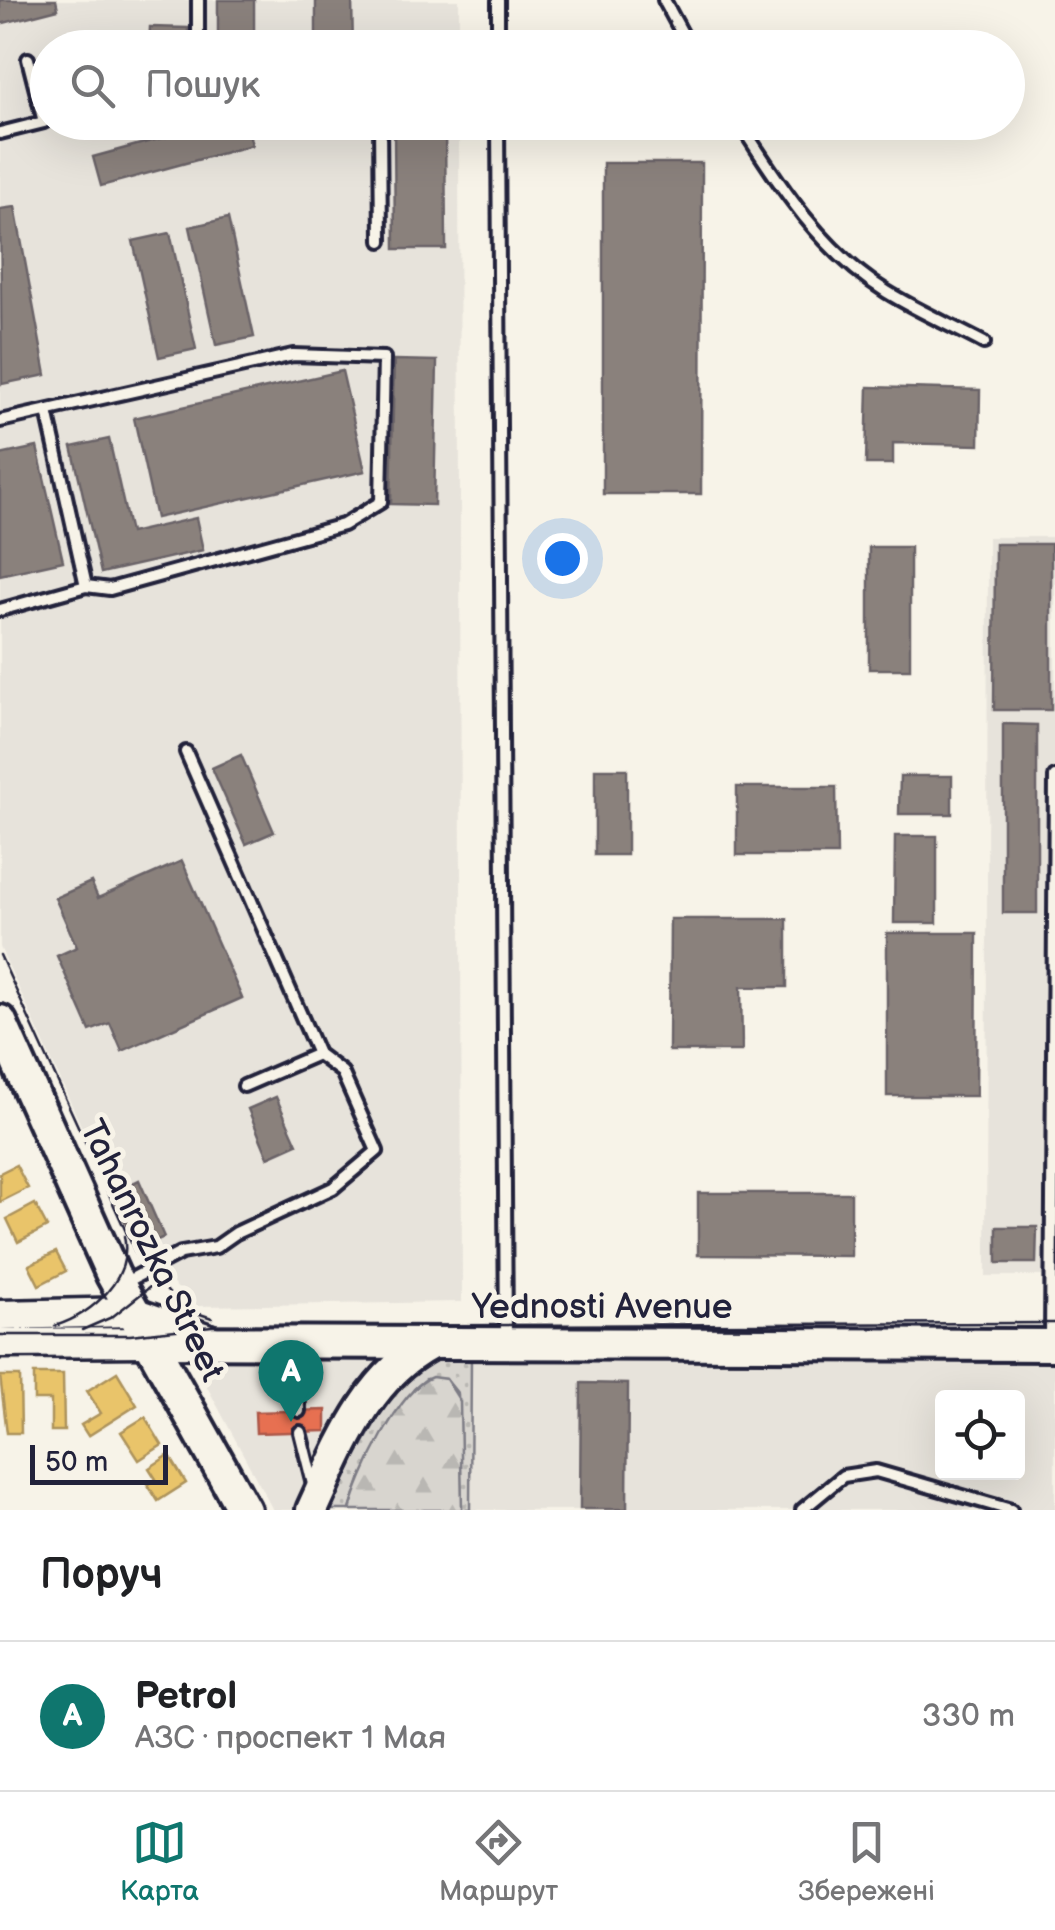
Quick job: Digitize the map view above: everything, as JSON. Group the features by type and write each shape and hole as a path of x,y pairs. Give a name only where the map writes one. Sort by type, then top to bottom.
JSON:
{"highway":[{"name":"Tahanrozka Street","path":"0,1022 126,1299 244,1510"}],"main road":[{"path":"0,1315 126,1299 220,1343"},
{"name":"Yednosti Avenue","path":"150,1342 1053,1345"},
{"path":"0,1343 150,1342"},
{"path":"314,1504 370,1395 386,1375 430,1344"}],"lane":[{"path":"198,0 198,30"},
{"path":"498,0 498,30"},
{"path":"664,0 680,30"},
{"path":"28,58 30,66"},
{"path":"0,133 30,126"},
{"path":"380,140 381,241"},
{"path":"498,140 506,1344"},
{"path":"750,140 788,198 838,255 886,291 984,343"},
{"path":"0,422 293,356 384,358 381,502 343,525 110,589 86,586 0,610"},
{"path":"47,411 86,586"},
{"path":"126,1299 181,1252 216,1247 236,1232 333,1188 377,1151 342,1072 318,1054 186,752"},
{"path":"1053,1345 1055,777"},
{"path":"244,1086 318,1054"},
{"path":"297,1343 299,1411"},
{"path":"300,1432 314,1504"},
{"path":"802,1510 843,1476 876,1471 1011,1510"}],"shaded area":[{"path":"0,0 459,0 459,30 30,30 30,140 459,140 462,1302 196,1306 137,1249 0,947"},
{"path":"988,537 1055,537 1055,1276 986,1276"},
{"path":"189,1353 414,1354 326,1510 273,1510"},
{"path":"471,1354 1055,1356 1055,1510 470,1510"}],"green space":[{"path":"414,1354 471,1354 470,1510 462,1510 458,1394 446,1379 426,1379 414,1389 360,1480 350,1510 326,1510"},
{"path":"432,1377 446,1379 460,1401 462,1510 350,1510 371,1456 394,1415 419,1385"}],"building: Житло":[{"path":"16,1165 28,1188 0,1202 0,1173"},
{"path":"35,1204 47,1227 18,1242 7,1219"},
{"path":"56,1252 66,1271 39,1285 29,1265"},
{"path":"117,1372 137,1405 88,1436 81,1425 101,1413 87,1391"},
{"path":"34,1374 63,1374 64,1431 51,1431 51,1400 34,1400"},
{"path":"0,1376 20,1376 21,1433 7,1433"},
{"path":"145,1417 162,1445 139,1460 121,1432"},
{"path":"169,1455 186,1483 158,1501 148,1485 156,1479 149,1468"}],"building: Торгівля":[{"path":"326,1410 326,1431 256,1433 255,1412"}],"building: Промзона":[{"path":"0,0 56,0 58,9 0,24"},
{"path":"218,0 254,0 254,30 218,30"},
{"path":"316,0 352,0 353,30 316,30"},
{"path":"150,27 188,28 188,30 150,30"},
{"path":"155,140 251,140 252,145 101,186 93,157"},
{"path":"394,140 445,140 446,249 395,249"},
{"path":"603,163 702,163 701,494 603,494"},
{"path":"15,207 46,375 2,384 0,209"},
{"path":"228,218 254,337 216,345 190,227"},
{"path":"170,233 196,349 159,357 133,241"},
{"path":"394,360 437,361 434,505 391,504"},
{"path":"342,371 365,471 156,518 134,418"},
{"path":"868,387 980,390 979,445 893,443 893,464 866,464"},
{"path":"109,439 130,533 196,518 203,550 101,573 72,447"},
{"path":"37,447 63,561 0,575 0,455"},
{"path":"995,544 1051,544 1051,710 994,710"},
{"path":"869,547 910,547 910,669 869,669"},
{"path":"1003,724 1037,725 1037,913 1003,913"},
{"path":"241,755 274,832 246,844 212,768"},
{"path":"595,769 627,769 627,855 595,855"},
{"path":"900,776 952,776 952,814 899,814"},
{"path":"737,787 836,787 837,855 737,855"},
{"path":"895,836 937,836 937,923 894,923"},
{"path":"182,861 242,998 122,1051 110,1023 90,1031 57,956 77,947 55,898 91,882 98,898"},
{"path":"670,919 787,919 787,987 741,987 742,1051 669,1051"},
{"path":"887,933 977,933 976,1096 887,1096"},
{"path":"276,1097 297,1144 268,1157 248,1109"},
{"path":"139,1180 164,1237 137,1249 112,1193"},
{"path":"698,1193 851,1193 851,1256 698,1255"},
{"path":"997,1227 1037,1227 1036,1263 997,1263"},
{"path":"581,1383 628,1384 627,1509 580,1509"}],"tram line":[{"path":"0,955 138,1258 182,1308 212,1318"},
{"path":"55,1326 83,1313 107,1293 122,1267 124,1236"},
{"path":"82,1330 112,1317 165,1275"},
{"path":"0,1335 130,1335 212,1326 1055,1323"}],"place":[{"name":"Petrol","path":"291,1422"}]}
